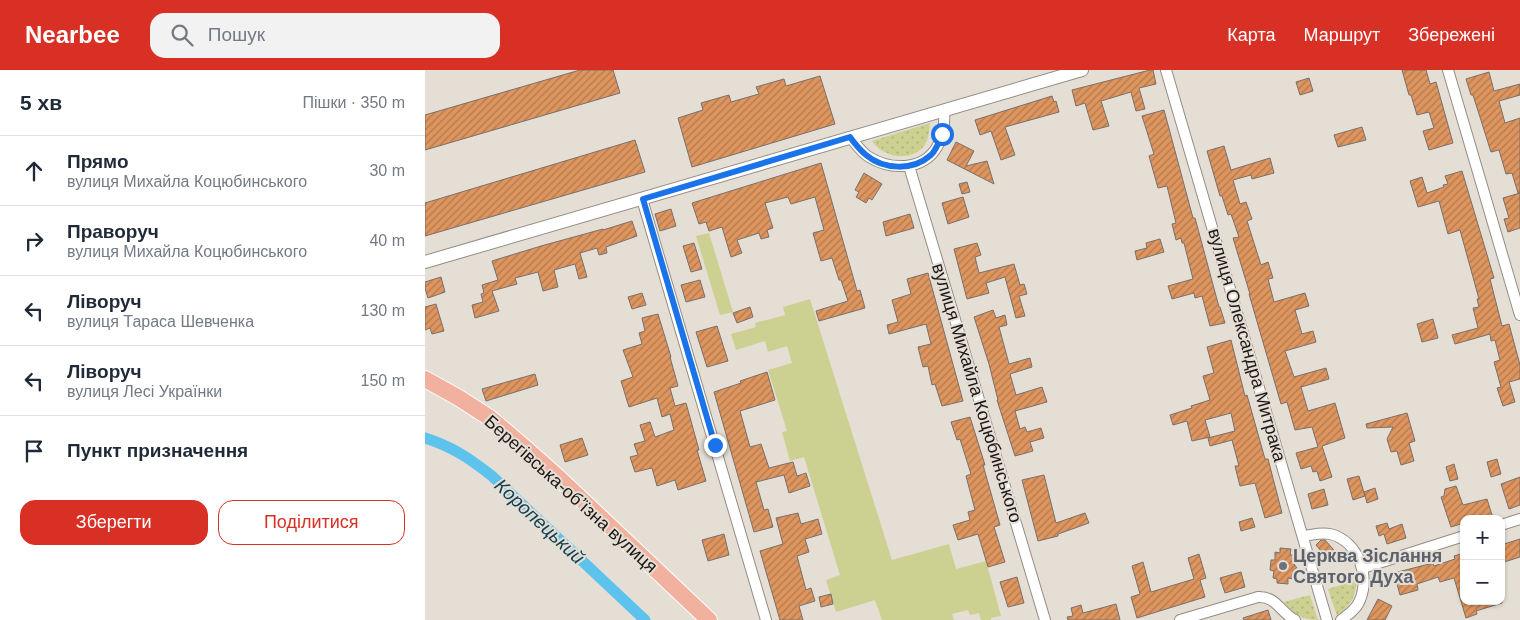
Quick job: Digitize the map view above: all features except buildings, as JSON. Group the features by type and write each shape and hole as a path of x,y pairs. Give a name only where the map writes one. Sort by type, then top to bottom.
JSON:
{"highway":[{"name":"Берегівська-обʼїзна вулиця","path":"425,379 489,418 524,447 709,620"}],"street":[{"path":"425,262 1082,70"},
{"name":"вулиця Олександра Митрака","path":"1167,70 1327,620"},
{"path":"1448,70 1520,315"},
{"path":"850,137 867,156 892,167 909,166 931,155 937,147 945,123 944,110"},
{"name":"вулиця Михайла Коцюбинського","path":"909,166 1045,620"},
{"path":"643,199 766,620"},
{"path":"1505,524 1520,519"},
{"path":"1303,536 1318,533 1331,534 1342,539 1358,556 1363,568 1363,585 1359,602 1353,611 1341,620"},
{"path":"1363,568 1460,537"},
{"path":"1181,620 1258,597 1265,597 1274,602 1285,614 1295,620"}],"green space":[{"path":"930,123 926,144 912,155 897,156 889,154 877,147 872,141"},
{"path":"709,233 733,312 720,315 696,236"},
{"path":"810,299 892,560 949,544 956,569 986,561 1001,616 991,618 991,620 981,620 979,613 970,615 968,610 952,614 954,620 882,620 875,600 836,612 826,580 840,575 804,457 790,461 782,432 787,431 768,370 792,363 787,346 768,352 765,341 736,350 731,334 756,327 755,323 785,315 783,307"},
{"path":"1357,580 1351,601 1337,616 1328,589"},
{"path":"1310,595 1318,620 1299,616 1284,602"}],"waterway":[{"name":"Коропецький","path":"425,438 444,445 460,454 492,476 645,620"}],"place":[{"name":"Церква Зіслання Святого Духа","path":"1283,566"}],"route":[{"path":"715,445 643,199 850,137 867,156 892,167 909,166 931,155 937,147 942,134"}]}
